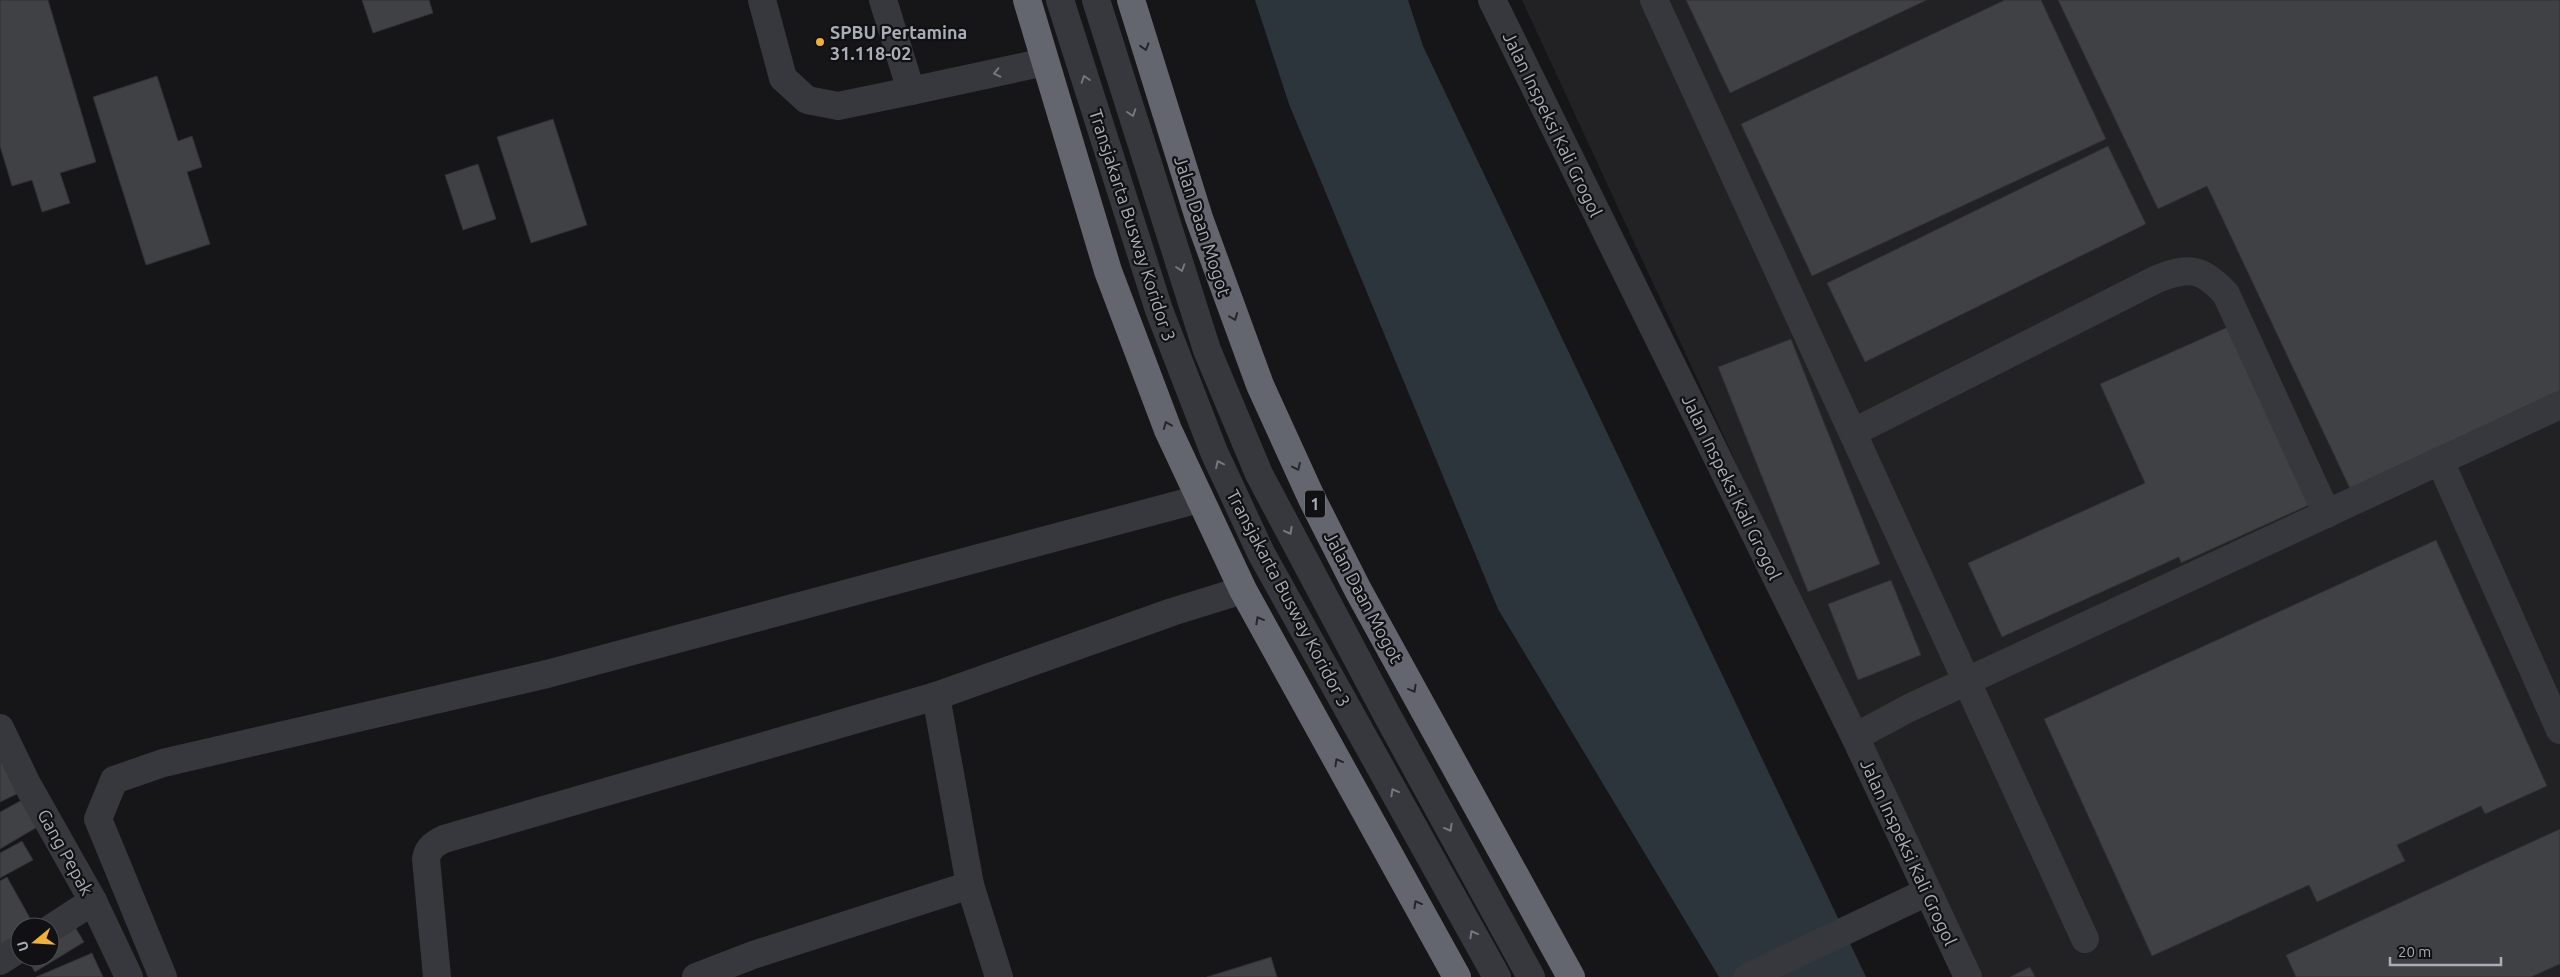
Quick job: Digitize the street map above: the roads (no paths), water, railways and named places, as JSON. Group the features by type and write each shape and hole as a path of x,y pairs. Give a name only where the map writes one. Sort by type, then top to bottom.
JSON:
{"highway":[{"path":"1027,0 1108,271 1168,430 1243,590 1457,977"},
{"name":"Jalan Daan Mogot","path":"1131,0 1199,218 1260,385 1312,499 1358,590 1571,977"}],"street":[{"path":"762,0 783,78 807,100 838,106 1045,62"},
{"path":"883,0 911,91"},
{"name":"Transjakarta Busway Koridor 3","path":"1060,0 1159,310 1214,452 1261,553 1497,977"},
{"name":"Transjakarta Busway Koridor 3","path":"1096,0 1207,350 1259,474 1387,715 1531,977"},
{"name":"Jalan Inspeksi Kali Grogol","path":"1492,0 1856,737 1918,896 1968,977"},
{"path":"1654,0 1854,432 2085,939"},
{"path":"1854,432 2157,279 2177,271 2194,271 2210,277 2226,294 2327,514"},
{"path":"1856,737 1909,708 1966,681 2560,405"},
{"path":"2440,462 2560,730"},
{"path":"163,977 98,819 114,780 163,763 547,674 1200,500"},
{"path":"437,977 426,859 428,850 444,839 936,696 1172,612 1243,590"},
{"path":"936,696 970,885 999,977"},
{"name":"Gang Pepak","path":"0,728 27,784 93,901 129,977"},
{"path":"696,977 752,955 970,885"},
{"path":"1748,977 1918,896"},
{"path":"60,922 93,901"}],"place":[{"name":"SPBU Pertamina 31.118-02","path":"820,42"}]}
